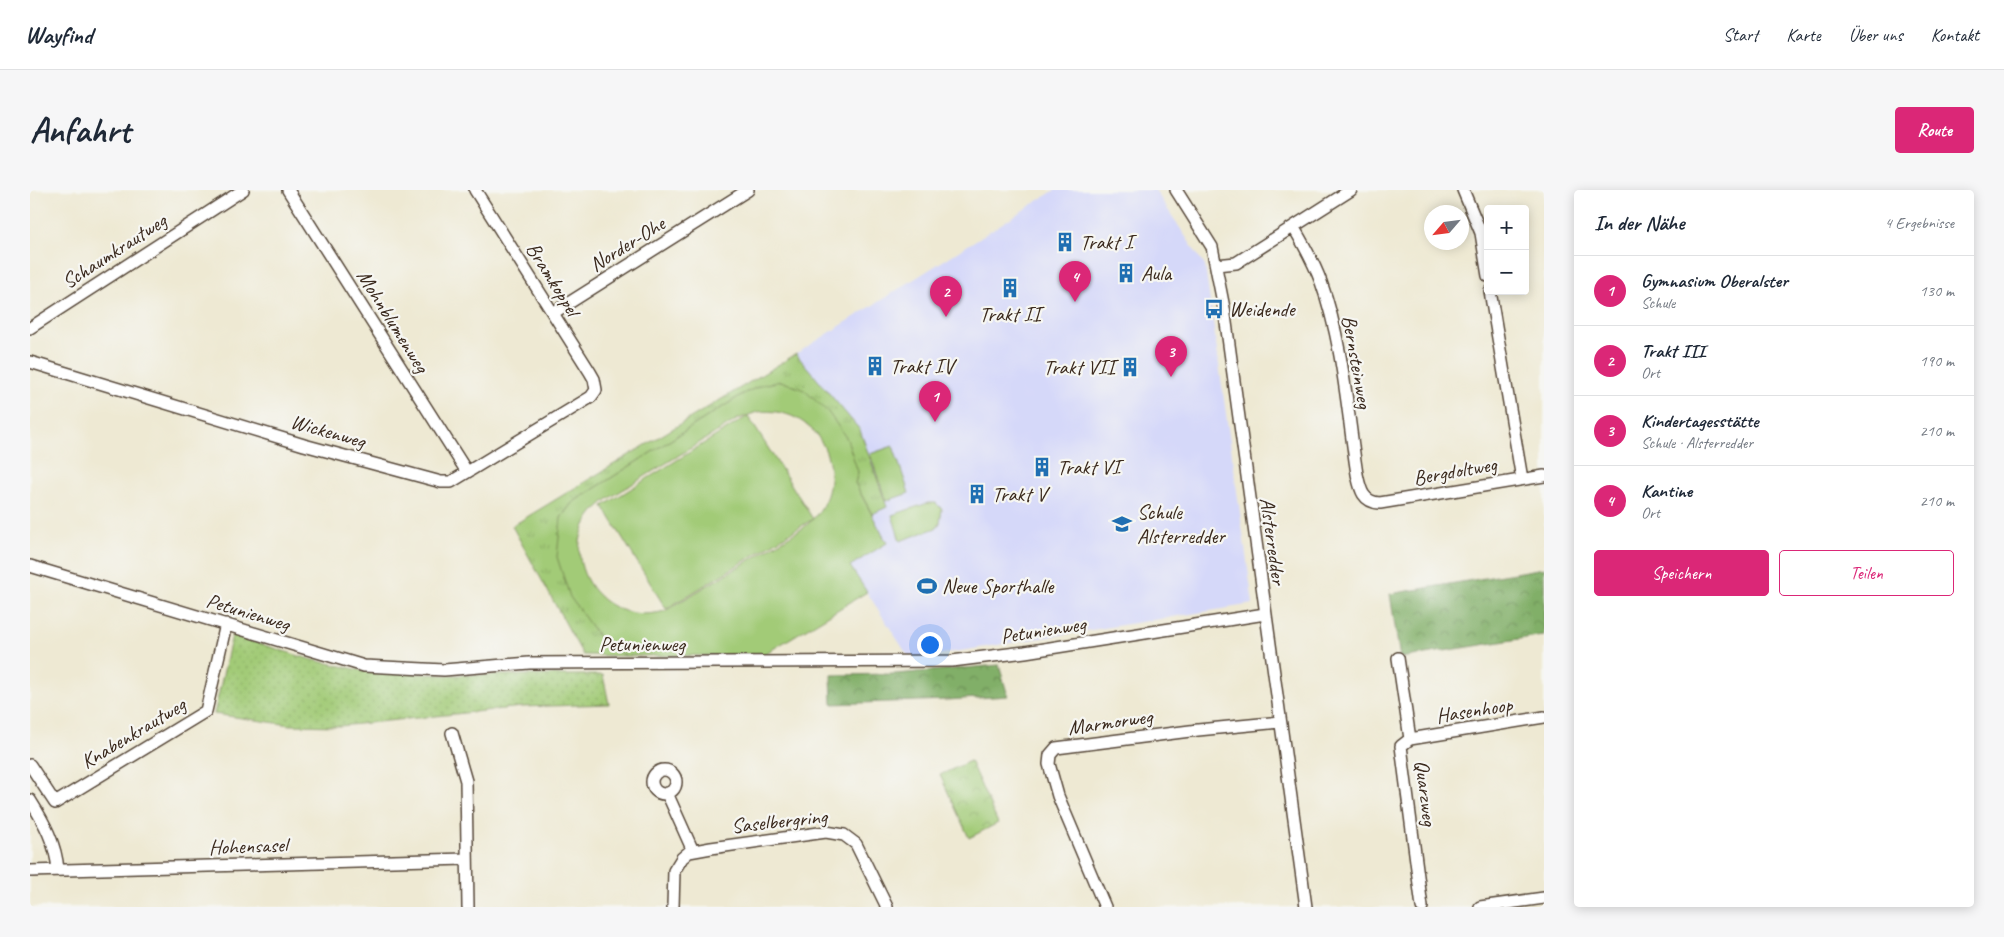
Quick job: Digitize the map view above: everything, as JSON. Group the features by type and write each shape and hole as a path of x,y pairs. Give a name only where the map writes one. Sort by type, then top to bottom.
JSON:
{"street":[{"name":"Schaumkrautweg","path":"30,328 243,190"},
{"name":"Mohnblumenweg","path":"288,190 467,472"},
{"name":"Bramkoppel","path":"475,190 594,378 596,390"},
{"name":"Norder-Ohe","path":"553,313 748,190"},
{"name":"Alsterredder","path":"1176,190 1212,247 1224,308 1306,907"},
{"path":"1216,265 1236,263 1294,228 1351,190"},
{"path":"1463,190 1480,233 1484,254"},
{"name":"Bernsteinweg","path":"1294,228 1314,267 1327,303 1340,357 1359,486 1363,496 1373,503"},
{"path":"1491,295 1522,479"},
{"name":"Wickenweg","path":"30,362 304,445 441,482 451,482 591,397 596,390"},
{"name":"Bergdoltweg","path":"1373,503 1544,476"},
{"name":"Petunienweg","path":"30,566 226,624 314,653 364,666 444,670 529,663 952,662 1265,614"},
{"name":"Knabenkrautweg","path":"30,765 55,803 206,711 226,624"},
{"name":"Quarzweg","path":"1398,658 1410,739 1401,746 1422,907"},
{"name":"Hasenhoop","path":"1410,739 1544,717"},
{"name":"Marmorweg","path":"1105,907 1058,796 1049,764 1050,755 1056,748 1280,722"},
{"path":"452,733 466,781 468,907"},
{"path":"668,793 693,851 682,858 674,871 673,907"},
{"path":"30,800 49,832 57,859 58,870"},
{"name":"Saselbergring","path":"693,851 826,832 838,834 849,838 858,848 887,907"},
{"name":"Hohensasel","path":"30,871 466,859"},
{"path":"1480,907 1544,898"}],"shaded area":[{"path":"1055,190 1155,190 1205,266 1253,604 910,659 850,566 887,543 872,514 887,506 860,430 796,354"}],"green space":[{"path":"796,354 860,430 887,507 872,514 855,483 858,471 762,385 743,394 572,503 561,518 601,640 626,656 583,655 512,526"},
{"path":"781,381 804,390 828,412 847,439 858,472 855,483 887,543 850,566 867,592 763,655 626,656 601,640 570,597 557,557 561,518 572,503 743,394 762,385","holes":["757,412 781,413 800,421 816,434 826,451 830,471 828,491 819,511 803,528 665,611 639,614 617,608 599,595 586,578 580,558 581,537 590,517 608,499 738,419"]},
{"path":"748,416 813,519 666,609 603,506"},
{"path":"893,446 909,493 886,501 870,454"},
{"path":"928,503 936,503 942,509 940,523 936,528 900,541 892,515"},
{"path":"1544,568 1544,635 1400,658 1390,594"},
{"path":"232,635 309,659 364,671 444,675 603,675 609,704 522,707 340,726 290,725 214,714"},
{"path":"999,665 1008,696 832,704 831,675 896,674"},
{"path":"970,761 998,823 969,838 940,775"}],"place":[{"name":"Trakt I","path":"1065,242"},
{"name":"Aula","path":"1126,273"},
{"name":"Trakt II","path":"1010,288"},
{"name":"Kantine","path":"1075,302"},
{"name":"Weidende","path":"1214,309"},
{"name":"Trakt III","path":"946,317"},
{"name":"Trakt IV","path":"875,366"},
{"name":"Trakt VII","path":"1130,367"},
{"name":"Kindertagesstätte","path":"1171,377"},
{"name":"Gymnasium Oberalster","path":"935,422"},
{"name":"Trakt VI","path":"1042,467"},
{"name":"Trakt V","path":"977,494"},
{"name":"Schule Alsterredder","path":"1122,524"},
{"name":"Neue Sporthalle","path":"927,586"}]}
